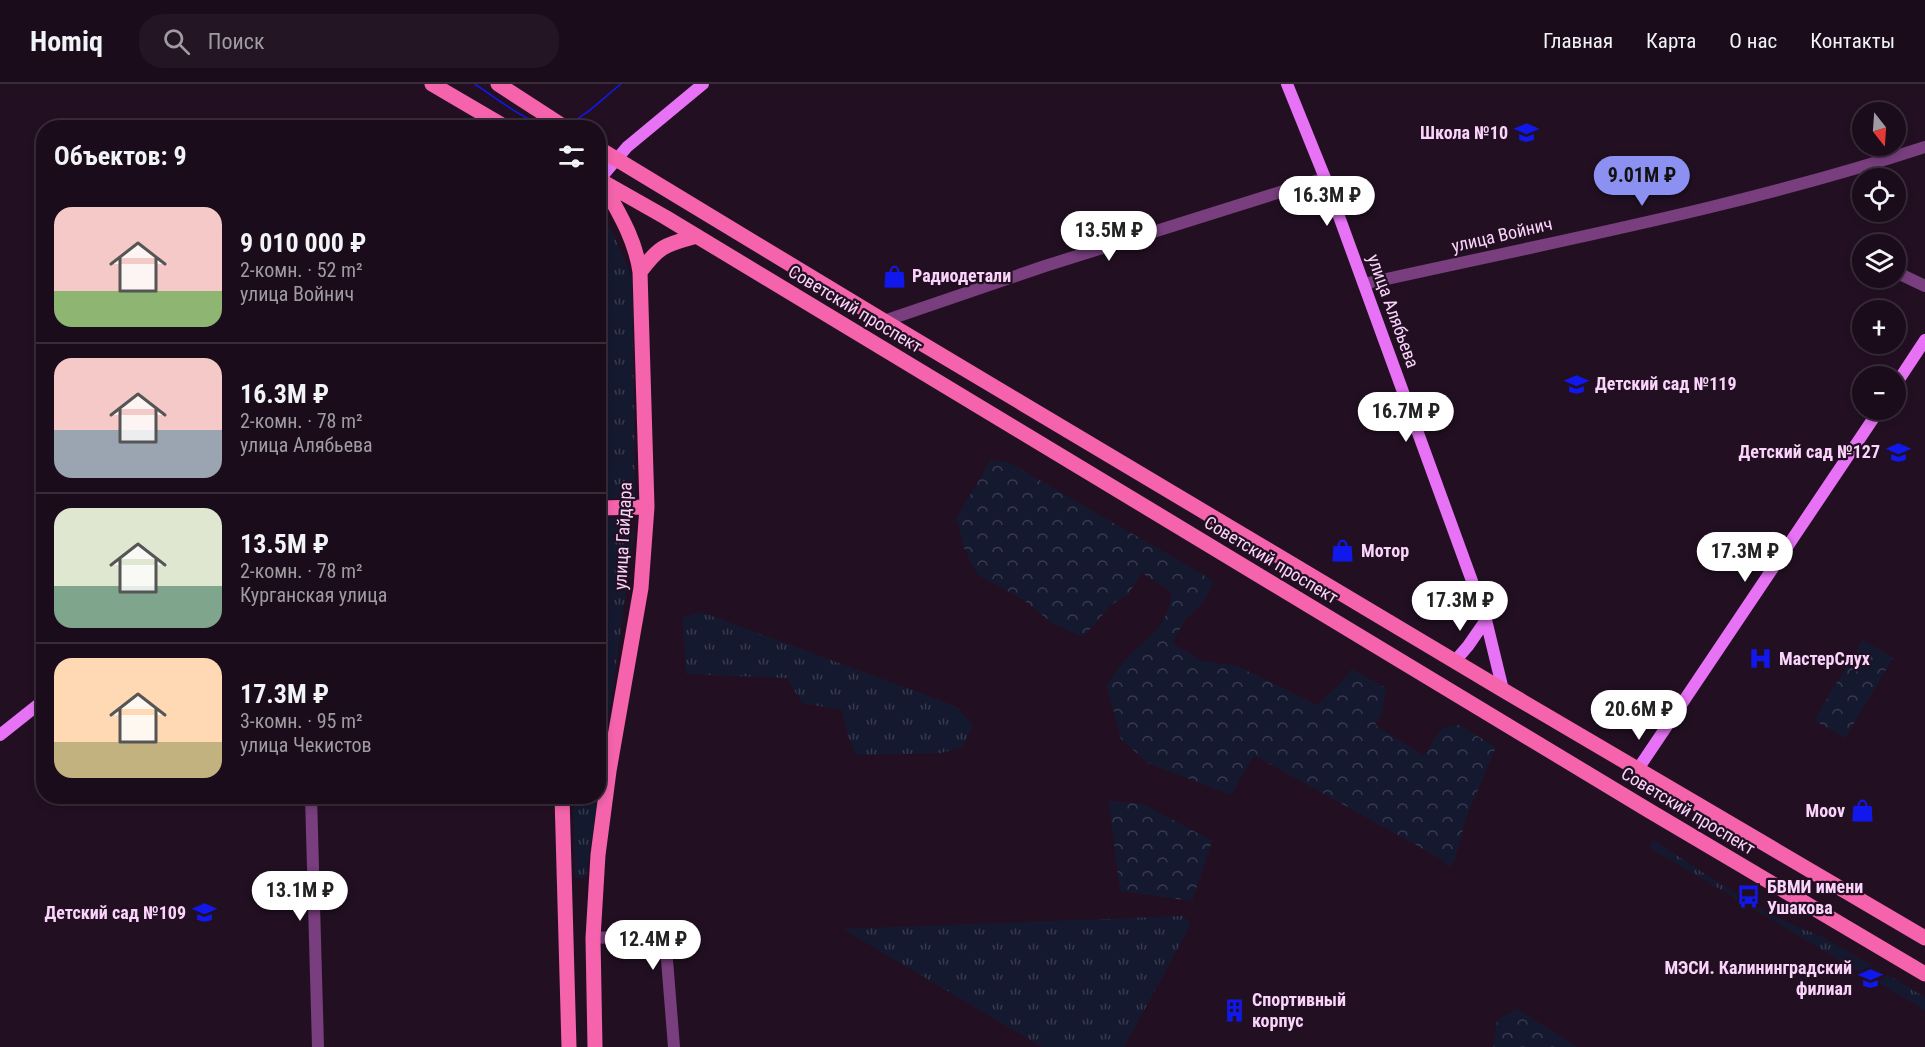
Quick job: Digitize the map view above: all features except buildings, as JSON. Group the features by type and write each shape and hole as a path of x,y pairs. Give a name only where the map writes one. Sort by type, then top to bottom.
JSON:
{"main road":[{"path":"432,84 493,120"},
{"path":"498,84 554,120"},
{"name":"Советский проспект","path":"606,153 1503,690 1925,938"},
{"name":"Советский проспект","path":"606,183 1640,806 1925,974"},
{"name":"улица Гайдара","path":"606,192 632,238 640,272 647,507 641,588 606,794"},
{"path":"640,272 661,247 697,236"},
{"path":"606,508 647,507"},
{"path":"562,804 569,1047"},
{"name":"улица Гайдара","path":"595,1047 593,938 598,855 605,804"}],"street":[{"path":"606,171 627,147 703,84"},
{"name":"улица Алябьева","path":"1287,84 1325,178 1486,620 1503,690"},
{"name":"улица Войнич","path":"1875,168 1925,147"},
{"name":"улица Войнич","path":"1364,284 1852,175"},
{"path":"884,321 1045,266 1325,178"},
{"path":"1906,277 1925,286"},
{"path":"1906,369 1925,340"},
{"path":"1638,769 1873,420"},
{"path":"1455,661 1486,620"},
{"path":"0,735 36,706"},
{"path":"311,804 318,1047"},
{"path":"593,938 665,935 674,1047"}],"green space":[{"path":"606,226 610,227 632,277 635,497 606,499"},
{"path":"991,460 1008,462 1214,581 1203,603 1186,618 1172,643 1202,661 1237,666 1317,705 1340,684 1352,669 1386,688 1382,714 1375,725 1424,756 1442,728 1459,725 1496,747 1466,818 1454,862 1448,867 1443,860 1254,755 1231,795 1148,763 1121,739 1107,686 1120,666 1159,627 1165,618 1172,592 1142,573 1128,594 1111,605 1083,637 1052,623 1024,600 978,575 964,548 958,522 954,522"},
{"path":"606,518 614,518 627,523 634,532 606,738"},
{"path":"701,612 955,706 973,725 962,747 941,753 856,755 848,736 842,710 802,703 787,678 686,674 683,618"},
{"path":"1863,640 1893,658 1845,738 1814,720"},
{"path":"1109,801 1143,804 1212,841 1192,901 1120,891"},
{"path":"573,804 597,804 586,877 575,878"},
{"path":"1653,840 1748,902 1788,923 1823,937 1925,997 1925,1010 1650,848"},
{"path":"1183,916 1191,924 1124,1047 1042,1047 843,929"},
{"path":"1517,1009 1577,1047 1493,1047 1497,1020"}],"tram line":[{"path":"475,84 506,106 532,120"},
{"path":"575,120 621,84"}],"place":[{"name":"Школа №10","path":"1526,133"},
{"name":"Радиодетали","path":"894,276"},
{"name":"Детский сад №119","path":"1577,384"},
{"name":"Детский сад №127","path":"1898,452"},
{"name":"Мотор","path":"1343,551"},
{"name":"МастерСлух","path":"1761,659"},
{"name":"Moov","path":"1863,811"},
{"name":"БВМИ имени Ушакова","path":"1749,897"},
{"name":"Детский сад №109","path":"204,913"},
{"name":"МЭСИ. Калининградский филиал","path":"1870,978"},
{"name":"Спортивный корпус","path":"1234,1010"}]}
